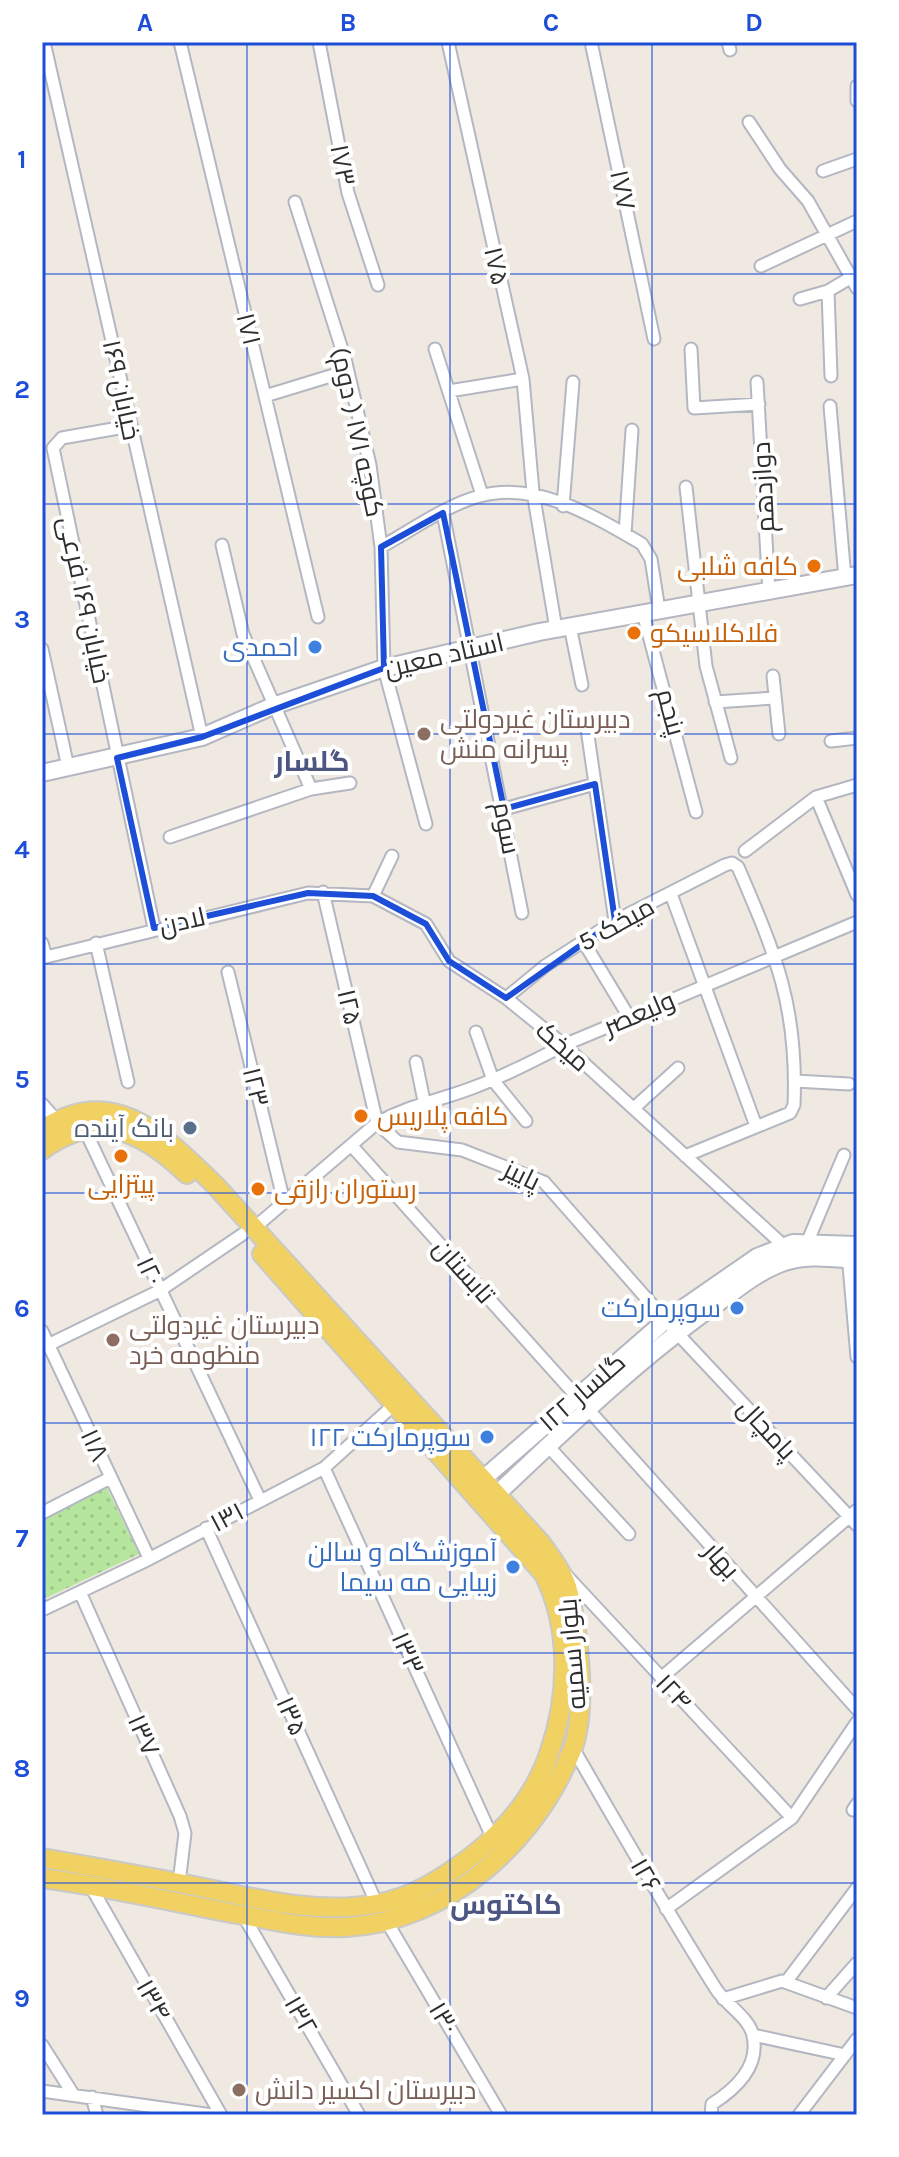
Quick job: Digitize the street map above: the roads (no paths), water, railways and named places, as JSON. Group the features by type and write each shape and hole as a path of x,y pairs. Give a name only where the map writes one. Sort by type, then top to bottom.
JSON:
{"main road":[{"name":"استاد معین","path":"42,773 202,737 273,706 384,668 563,628 851,577"},
{"name":"بلوار سمیه","path":"42,1878 91,1876 179,1883 290,1926 346,1927 387,1922 448,1897 500,1856 531,1821 573,1748 579,1720 576,1636 569,1593 557,1565 478,1484 159,1132 139,1120 116,1113 94,1112 50,1126"},
{"name":"بلوار سمیه","path":"84,1128 117,1130 146,1140 249,1231"},
{"path":"42,1150 84,1128"},
{"name":"گلسار ۱۲۲","path":"478,1484 757,1257 783,1245 807,1243 852,1252"},
{"name":"گلسار ۱۲۲","path":"671,1326 780,1263 852,1252"},
{"name":"بلوار سمیه","path":"351,1343 396,1403 478,1484"},
{"name":"گلسار ۱۲۲","path":"492,1499 548,1446 582,1402"},
{"name":"بلوار سمیه","path":"42,1858 91,1876 244,1906 339,1908 402,1898 438,1881 493,1839 519,1811 544,1770 562,1705 564,1677 555,1595 492,1499"}],"street":[{"name":"خیابان ۱۶۹","path":"44,42 202,737"},
{"name":"۱۷۱","path":"180,42 318,617"},
{"name":"۱۷۳","path":"319,42 348,193 378,285"},
{"name":"۱۷۵","path":"448,42 523,379 533,492 563,628 582,685"},
{"name":"۱۷۷","path":"591,42 654,339"},
{"path":"857,86 857,101"},
{"path":"749,122 827,233 853,283 800,299"},
{"path":"823,171 857,159"},
{"name":"کوچه ۱۷۱ ( دوم)","path":"295,202 347,371 370,465 381,547 384,668 426,824"},
{"path":"761,266 857,221"},
{"path":"828,291 831,376"},
{"path":"435,349 482,495"},
{"path":"691,349 694,408 759,404"},
{"path":"265,396 347,371"},
{"path":"449,391 523,379"},
{"path":"563,506 573,382"},
{"name":"دوازدهم","path":"757,382 769,592"},
{"path":"830,406 851,577"},
{"name":"خیابان ۱۶۹ فرعی","path":"130,426 54,443 154,928"},
{"path":"381,547 482,495 533,492 625,534 632,430"},
{"path":"686,487 706,666 731,758"},
{"name":"سوم","path":"443,513 467,649 504,809 522,913"},
{"name":"پنجم","path":"625,534 642,544 651,559 651,611 696,812"},
{"path":"222,545 243,634 311,789"},
{"path":"42,649 68,767"},
{"path":"773,676 779,734"},
{"path":"715,702 774,698"},
{"path":"586,722 615,921"},
{"path":"831,741 857,738"},
{"path":"170,837 311,789 350,783"},
{"path":"504,809 595,784"},
{"path":"745,851 816,797 857,785"},
{"path":"816,797 857,895"},
{"path":"373,896 392,856"},
{"name":"میخک 5","path":"506,998 545,966 615,921 732,863 738,867 776,956"},
{"name":"لادن","path":"44,957 154,928 323,892"},
{"name":"میخک","path":"323,892 373,896 426,924 449,961 506,998 564,1045 783,1245"},
{"name":"۱۲۵","path":"323,892 377,1123"},
{"path":"671,894 756,1126"},
{"name":"ولیعصر","path":"377,1123 424,1101 493,1080 564,1045 857,922"},
{"path":"583,941 629,1017"},
{"path":"42,943 44,957"},
{"path":"96,943 128,1082"},
{"path":"685,1156 792,1110 795,1081 788,1001 776,956"},
{"name":"۱۲۳","path":"228,972 284,1202"},
{"path":"476,1032 493,1080 526,1121"},
{"path":"416,1062 424,1101"},
{"path":"634,1108 678,1068"},
{"path":"795,1081 849,1084"},
{"path":"42,1104 50,1126"},
{"path":"48,1345 159,1291 249,1231 377,1123"},
{"name":"پاییز","path":"377,1123 398,1142 462,1150 544,1182 671,1326"},
{"name":"۱۲۰","path":"84,1128 260,1500"},
{"name":"تابستان","path":"351,1145 582,1402"},
{"path":"807,1243 844,1155"},
{"path":"852,1252 857,1357"},
{"name":"پامچال","path":"671,1326 855,1517"},
{"name":"۱۱۸","path":"42,1331 149,1558"},
{"name":"بهار","path":"582,1402 857,1709"},
{"name":"۱۳۱","path":"42,1610 324,1468 396,1403"},
{"path":"548,1446 629,1534"},
{"name":"۱۳۳","path":"324,1468 493,1839"},
{"path":"42,1513 110,1478"},
{"path":"661,1678 855,1517"},
{"name":"۱۳۵","path":"206,1528 377,1904"},
{"name":"۱۲۴","path":"557,1565 792,1818"},
{"name":"۱۳۷","path":"80,1592 180,1816 185,1833 179,1883"},
{"path":"666,1909 792,1818 857,1722"},
{"name":"۱۲۶","path":"573,1748 666,1909 723,1999 747,2022 753,2035"},
{"name":"۱۳۴","path":"91,1876 221,2115"},
{"path":"786,1982 857,1888"},
{"name":"۱۳۲","path":"244,1906 359,2115"},
{"name":"۱۳۰","path":"387,1922 501,2115"},
{"path":"826,1998 857,1963"},
{"path":"723,1999 786,1982 857,2008"},
{"path":"711,2115 712,2104 733,2090 746,2074 753,2035 845,2055"},
{"path":"799,2115 857,2039"},
{"path":"42,2045 73,2094"},
{"path":"42,2091 92,2097 150,2110 212,2115"},
{"path":"92,2097 97,2115"}],"place":[{"name":"کافه شلبی","path":"814,566"},
{"name":"فلاکلاسیکو","path":"634,633"},
{"name":"احمدی","path":"315,647"},
{"name":"دبیرستان غیردولتی پسرانه منش","path":"424,734"},
{"name":"کافه پلاریس","path":"361,1116"},
{"name":"بانک آینده","path":"190,1128"},
{"name":"پیتزایی","path":"121,1156"},
{"name":"رستوران رازقی","path":"258,1189"},
{"name":"سوپرمارکت","path":"737,1308"},
{"name":"دبیرستان غیردولتی منظومه خرد","path":"113,1340"},
{"name":"سوپرمارکت ۱۲۲","path":"487,1437"},
{"name":"آموزشگاه و سالن زیبایی مه سیما","path":"513,1567"},
{"name":"دبیرستان اکسیر دانش","path":"239,2090"}],"district":[{"name":"گلسار","path":"312,761"},
{"name":"کاکتوس","path":"506,1904"}]}
